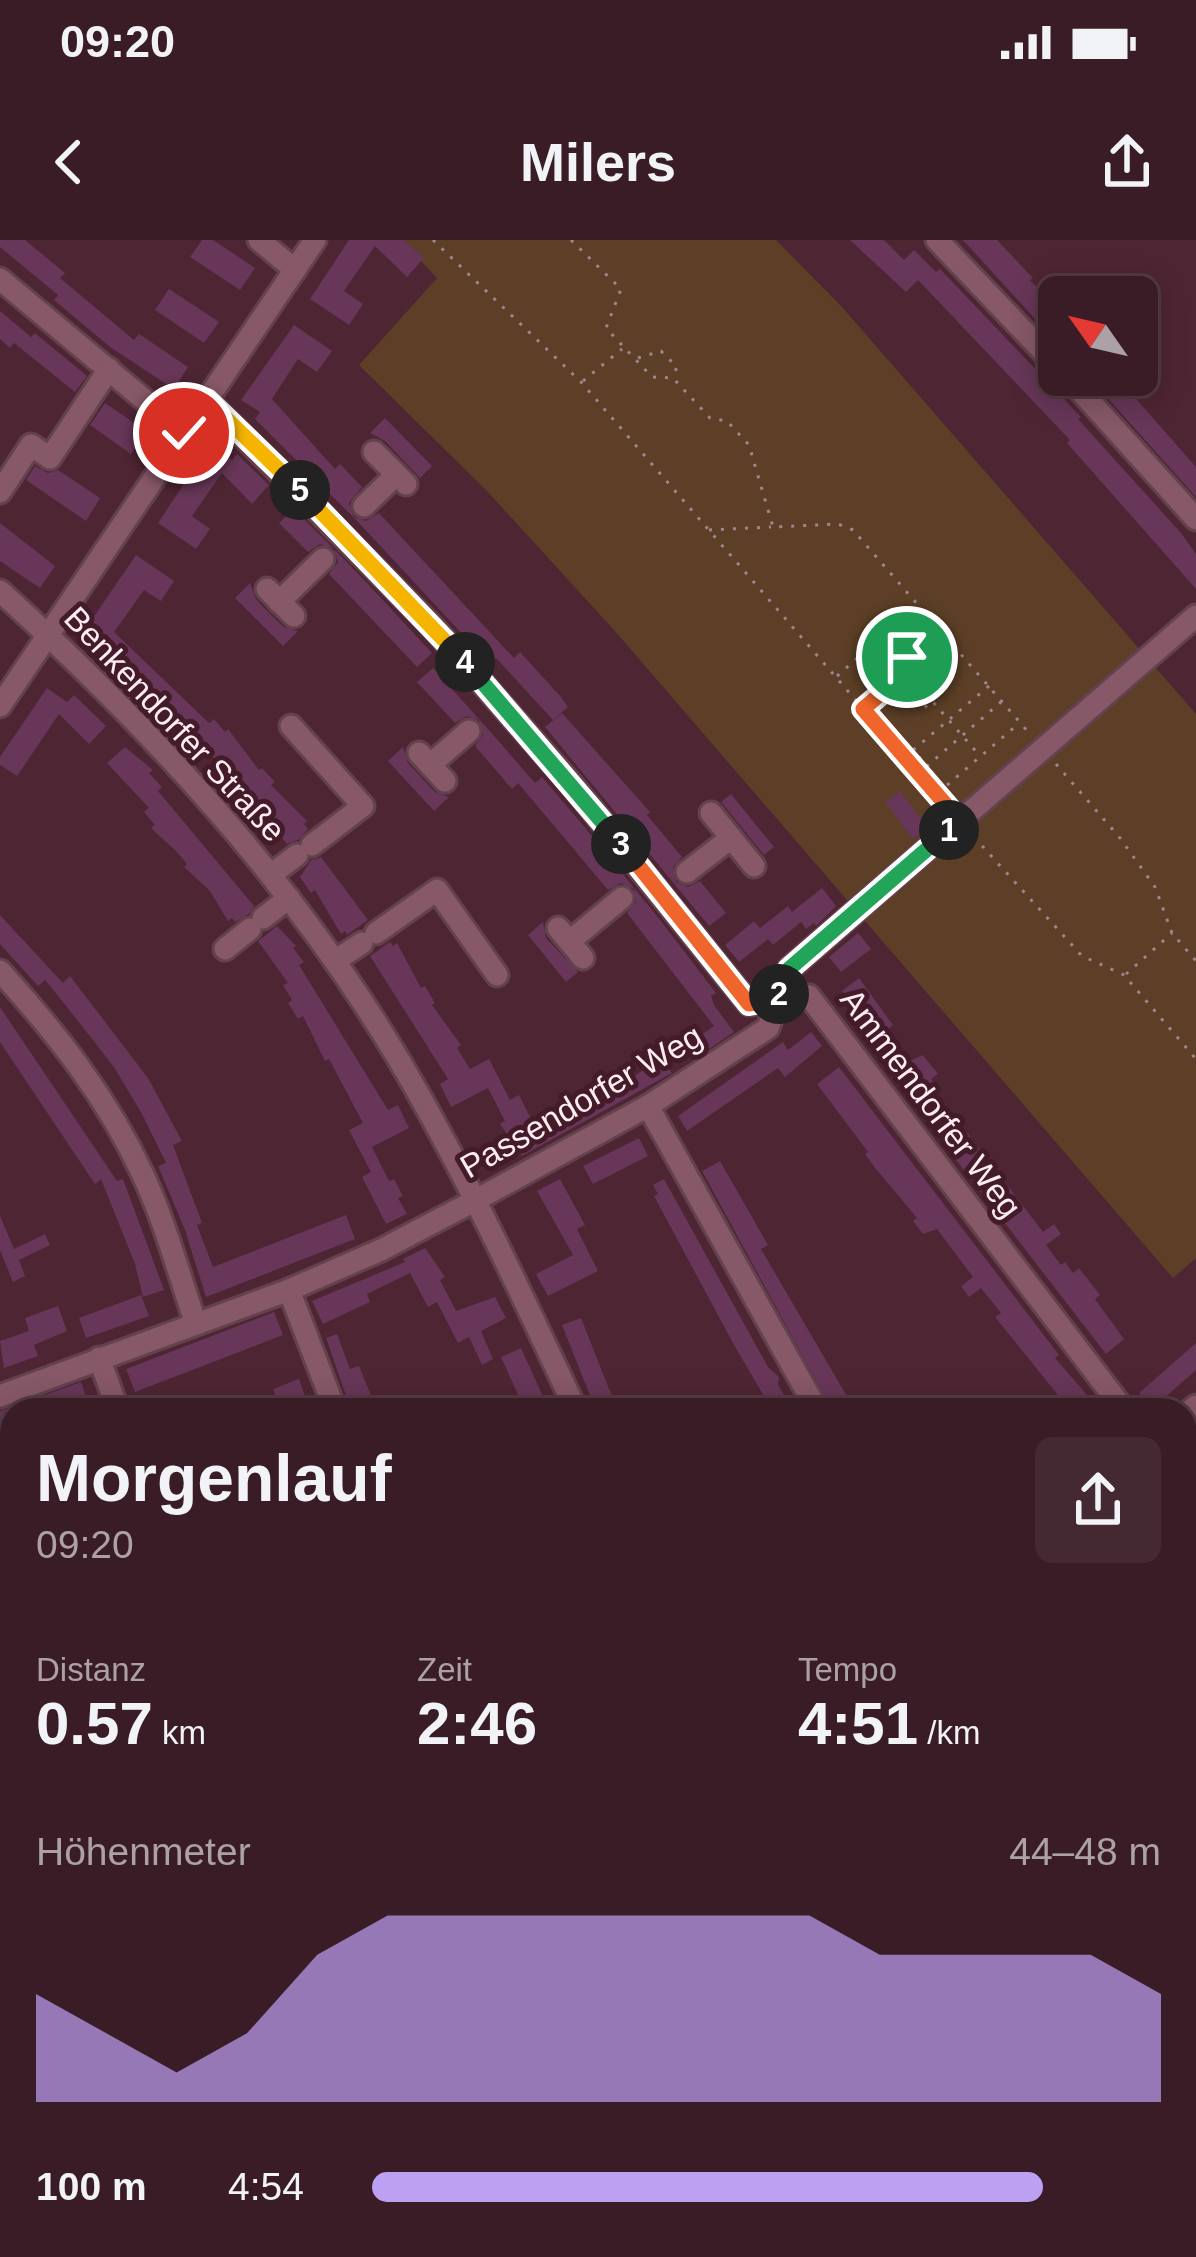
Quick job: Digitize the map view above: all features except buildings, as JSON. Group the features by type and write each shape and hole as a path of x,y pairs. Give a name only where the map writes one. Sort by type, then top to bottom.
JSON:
{"street":[{"path":"259,240 295,270"},
{"path":"0,706 315,240"},
{"path":"937,240 1038,346"},
{"path":"0,279 184,433"},
{"path":"0,492 31,445 50,458 109,369"},
{"path":"1085,396 1196,519"},
{"name":"Ammendorfer Weg","path":"207,400 343,532 669,880 749,1004 809,996 1115,1398"},
{"path":"280,602 343,532 401,479 374,452"},
{"name":"Benkendorfer Straße","path":"0,591 186,773 272,874 335,961 422,1098 570,1398"},
{"name":"Passendorfer Weg","path":"0,1396 290,1290 381,1250 648,1106 768,1028 789,969 1196,616"},
{"path":"432,766 501,703"},
{"path":"272,874 363,806 291,726"},
{"path":"711,813 754,866"},
{"path":"570,942 626,895 669,880 731,838"},
{"path":"335,961 437,890 497,975"},
{"path":"225,949 289,898"},
{"path":"0,971 50,1026 93,1084 125,1139 145,1180 196,1324"},
{"path":"648,1106 810,1398"},
{"path":"290,1290 330,1398"},
{"path":"99,1358 114,1398"}],"path":[{"path":"434,240 580,382 1082,956 1124,975 1196,1059"},
{"path":"571,240 621,289 606,328 623,348 652,377 673,378 710,418 727,421 749,445 773,527"},
{"path":"580,382 623,348"},
{"path":"634,359 661,351 676,367 673,378"},
{"path":"706,530 838,524 853,530 1120,838 1155,886 1172,933 1196,961"},
{"path":"836,677 918,606"},
{"path":"870,647 923,709 939,695 886,634"},
{"path":"914,665 945,637"},
{"path":"891,671 907,657"},
{"path":"905,688 921,674"},
{"path":"863,709 898,679"},
{"path":"989,686 913,750 919,757 927,766 1002,701"},
{"path":"932,701 980,757"},
{"path":"937,794 1020,722"},
{"path":"911,764 919,757"},
{"path":"1124,975 1172,933"}],"shaded area":[{"path":"401,240 776,240 842,307 1196,714 1196,1258 1173,1278 614,630 487,491 359,365 437,278"}],"route":[{"path":"184,433 207,400 339,528 573,786 749,1004 778,999 789,969 960,821 863,709 898,679 891,671 907,657"}]}
